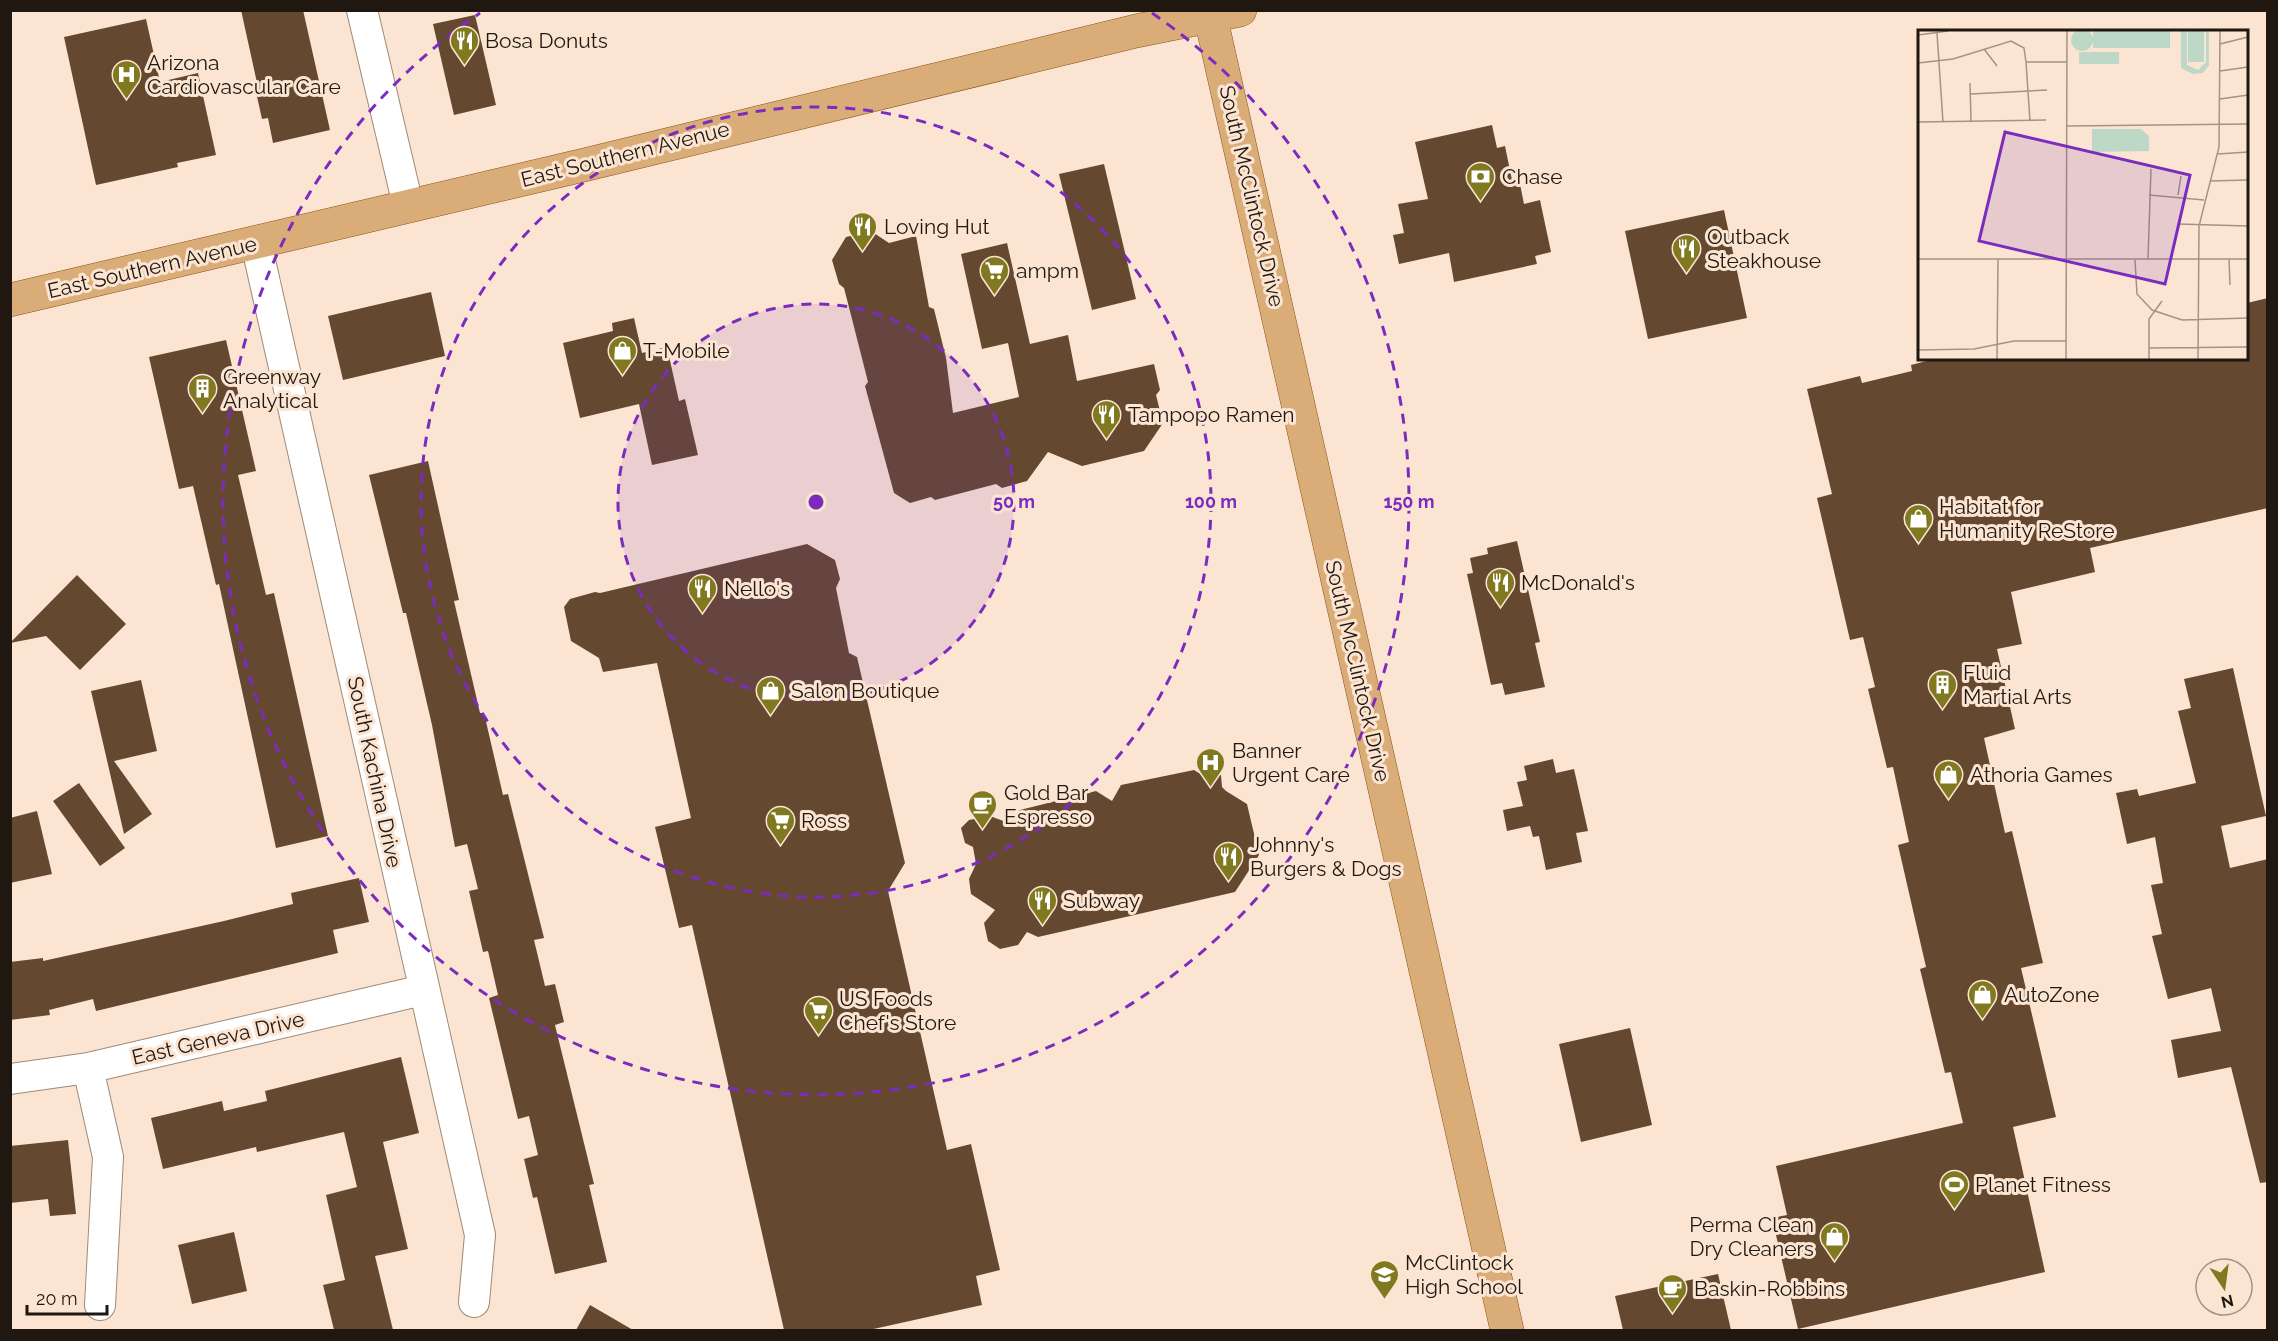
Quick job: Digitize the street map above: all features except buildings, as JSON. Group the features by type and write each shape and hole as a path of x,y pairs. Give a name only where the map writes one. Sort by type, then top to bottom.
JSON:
{"main road":[{"name":"East Southern Avenue","path":"10,300 1220,12"},
{"name":"South McClintock Drive","path":"1220,12 1508,1330"}],"street":[{"path":"362,10 408,205"},
{"name":"South Kachina Drive","path":"256,243 480,1235 474,1302"},
{"name":"East Geneva Drive","path":"10,1079 88,1068 423,990"},
{"path":"88,1068 108,1156 100,1305"}],"place":[{"name":"Bosa Donuts","path":"464,66"},
{"name":"Arizona Cardiovascular Care","path":"126,100"},
{"name":"Chase","path":"1481,202"},
{"name":"Loving Hut","path":"863,252"},
{"name":"Outback Steakhouse","path":"1686,274"},
{"name":"ampm","path":"995,296"},
{"name":"T-Mobile","path":"622,376"},
{"name":"Greenway Analytical","path":"202,414"},
{"name":"Tampopo Ramen","path":"1107,440"},
{"name":"Habitat for Humanity ReStore","path":"1918,544"},
{"name":"McDonald's","path":"1500,608"},
{"name":"Nello's","path":"703,614"},
{"name":"Fluid Martial Arts","path":"1942,710"},
{"name":"Salon Boutique","path":"770,716"},
{"name":"Banner Urgent Care","path":"1211,788"},
{"name":"Athoria Games","path":"1949,800"},
{"name":"Gold Bar Espresso","path":"983,830"},
{"name":"Ross","path":"780,846"},
{"name":"Johnny's Burgers & Dogs","path":"1229,882"},
{"name":"Subway","path":"1042,926"},
{"name":"AutoZone","path":"1983,1020"},
{"name":"US Foods Chef's Store","path":"818,1036"},
{"name":"Planet Fitness","path":"1954,1210"},
{"name":"Perma Clean Dry Cleaners","path":"1835,1262"},
{"name":"McClintock High School","path":"1384,1300"},
{"name":"Baskin-Robbins","path":"1673,1314"}]}
